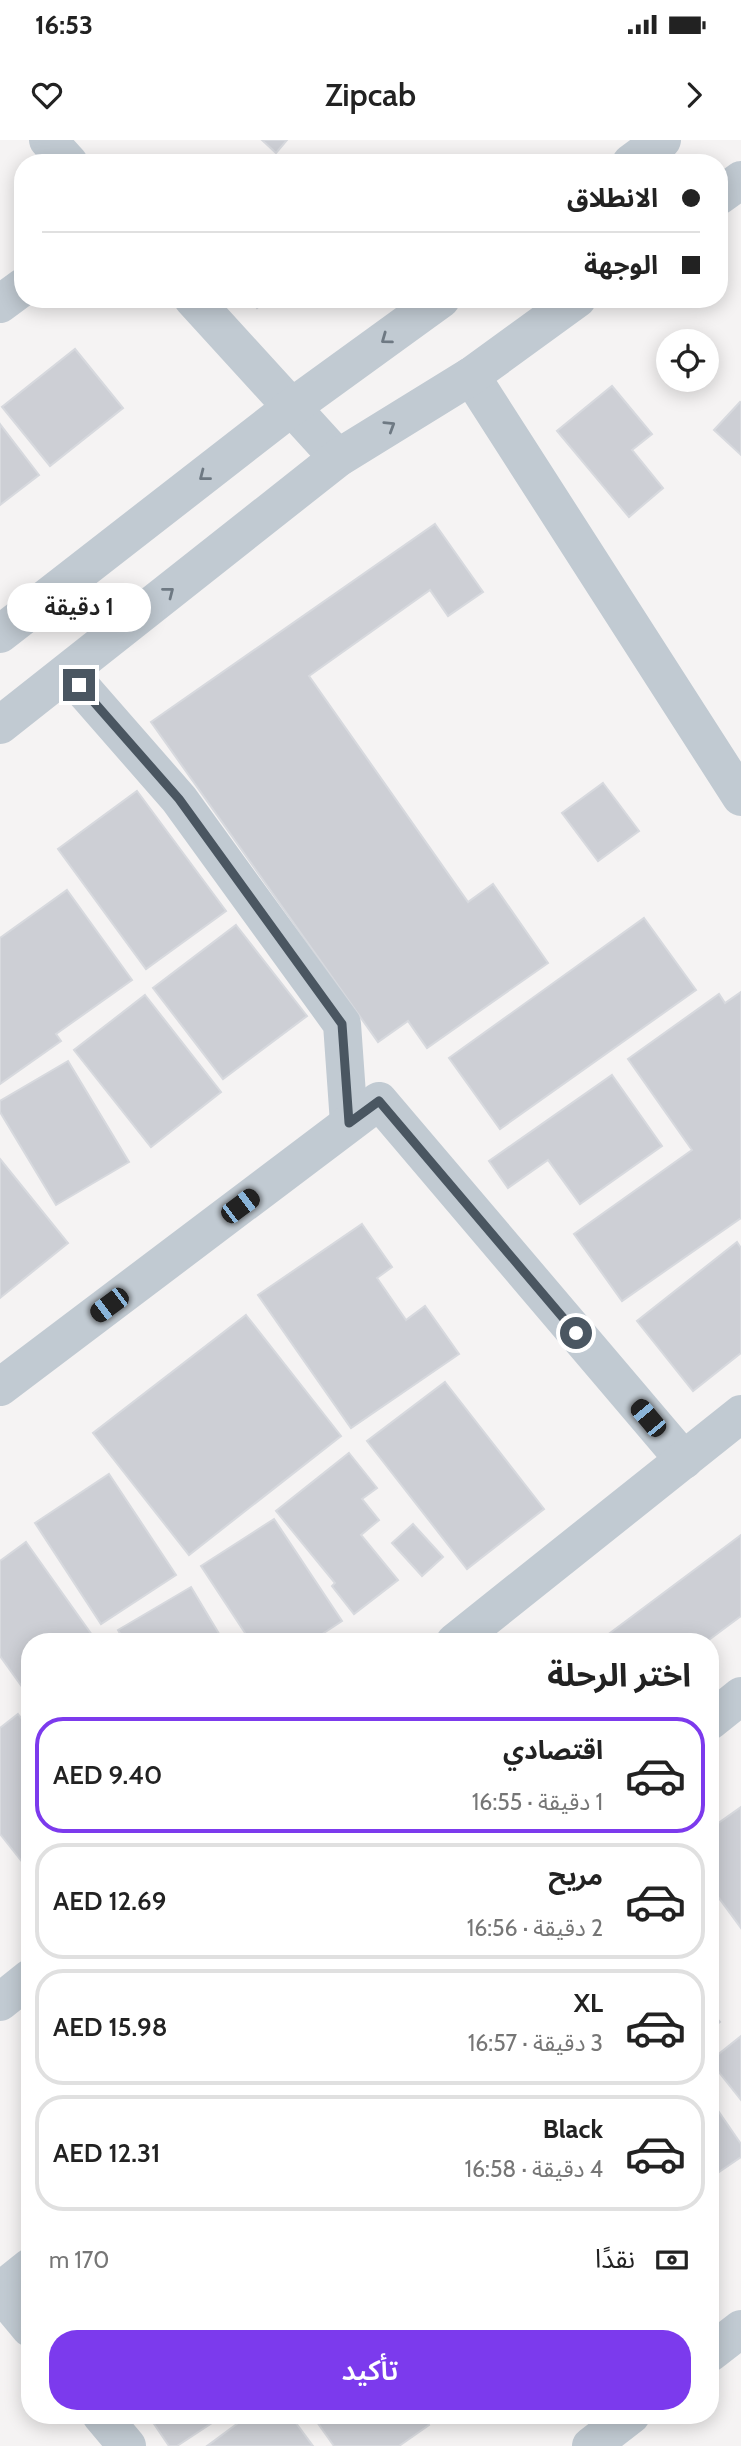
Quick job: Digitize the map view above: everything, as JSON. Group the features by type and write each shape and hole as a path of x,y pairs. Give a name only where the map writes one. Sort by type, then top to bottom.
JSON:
{"street":[{"path":"48,140 61,154"},
{"path":"643,154 662,140"},
{"path":"201,308 338,458"},
{"path":"0,635 292,407 429,308"},
{"path":"0,725 338,458 471,376 565,308"},
{"path":"471,376 741,797"},
{"path":"68,672 179,799 342,1024 349,1123"},
{"path":"0,1387 379,1101 684,1460"},
{"path":"466,1633 741,1414"},
{"path":"719,1714 741,1696"},
{"path":"0,2002 21,1985"},
{"path":"21,2274 0,2292 21,2317"},
{"path":"719,2346 741,2329"},
{"path":"109,2424 127,2446"},
{"path":"591,2446 619,2424"}],"building":[{"path":"262,140 287,140 276,153"},
{"path":"75,349 123,408 50,466 2,407"},
{"path":"612,386 652,434 632,450 663,488 629,517 557,431"},
{"path":"741,403 741,455 714,430"},
{"path":"0,424 39,475 0,505"},
{"path":"435,524 483,592 448,616 430,590 309,676 468,902 493,884 548,963 427,1048 408,1021 378,1042 151,722"},
{"path":"603,783 639,831 598,861 562,813"},
{"path":"137,791 226,911 146,969 58,849"},
{"path":"67,890 132,980 56,1034 61,1041 0,1084 0,938"},
{"path":"644,918 696,990 500,1129 449,1058"},
{"path":"236,925 307,1016 223,1079 153,988"},
{"path":"741,992 741,1218 622,1301 574,1234 692,1150 628,1059 719,994 725,1003"},
{"path":"145,995 221,1092 151,1147 74,1050"},
{"path":"68,1061 129,1162 56,1205 0,1112 0,1101"},
{"path":"612,1075 662,1146 580,1204 548,1160 508,1188 489,1161"},
{"path":"0,1159 68,1243 0,1298"},
{"path":"362,1224 392,1267 377,1278 406,1320 425,1306 459,1354 351,1428 258,1295"},
{"path":"737,1242 741,1248 741,1353 693,1391 637,1321"},
{"path":"246,1315 341,1436 189,1555 93,1433"},
{"path":"445,1382 544,1509 467,1569 367,1441"},
{"path":"349,1453 377,1488 362,1499 379,1520 361,1535 398,1580 354,1614 332,1586 335,1583 276,1511"},
{"path":"109,1474 176,1575 101,1624 35,1523"},
{"path":"274,1519 342,1621 324,1633 245,1633 201,1566"},
{"path":"413,1524 443,1557 422,1576 392,1543"},
{"path":"741,1535 741,1616 718,1633 610,1633"},
{"path":"26,1542 91,1633 21,1633 21,1685 0,1656 0,1561"},
{"path":"191,1587 219,1633 120,1633 118,1630"},
{"path":"18,1714 21,1718 21,1860 0,1834 0,1728"},
{"path":"741,1807 741,1928 719,1898 719,1823"},
{"path":"741,2036 741,2100 719,2072 719,2054"},
{"path":"719,2112 741,2144 741,2157 719,2172"},
{"path":"154,2424 210,2424 177,2446 169,2446"},
{"path":"237,2424 297,2424 313,2446 207,2446"},
{"path":"318,2424 429,2425 399,2446 334,2446"}],"route":[{"path":"79,685 179,799 342,1024 349,1123 379,1101 576,1333"}]}
